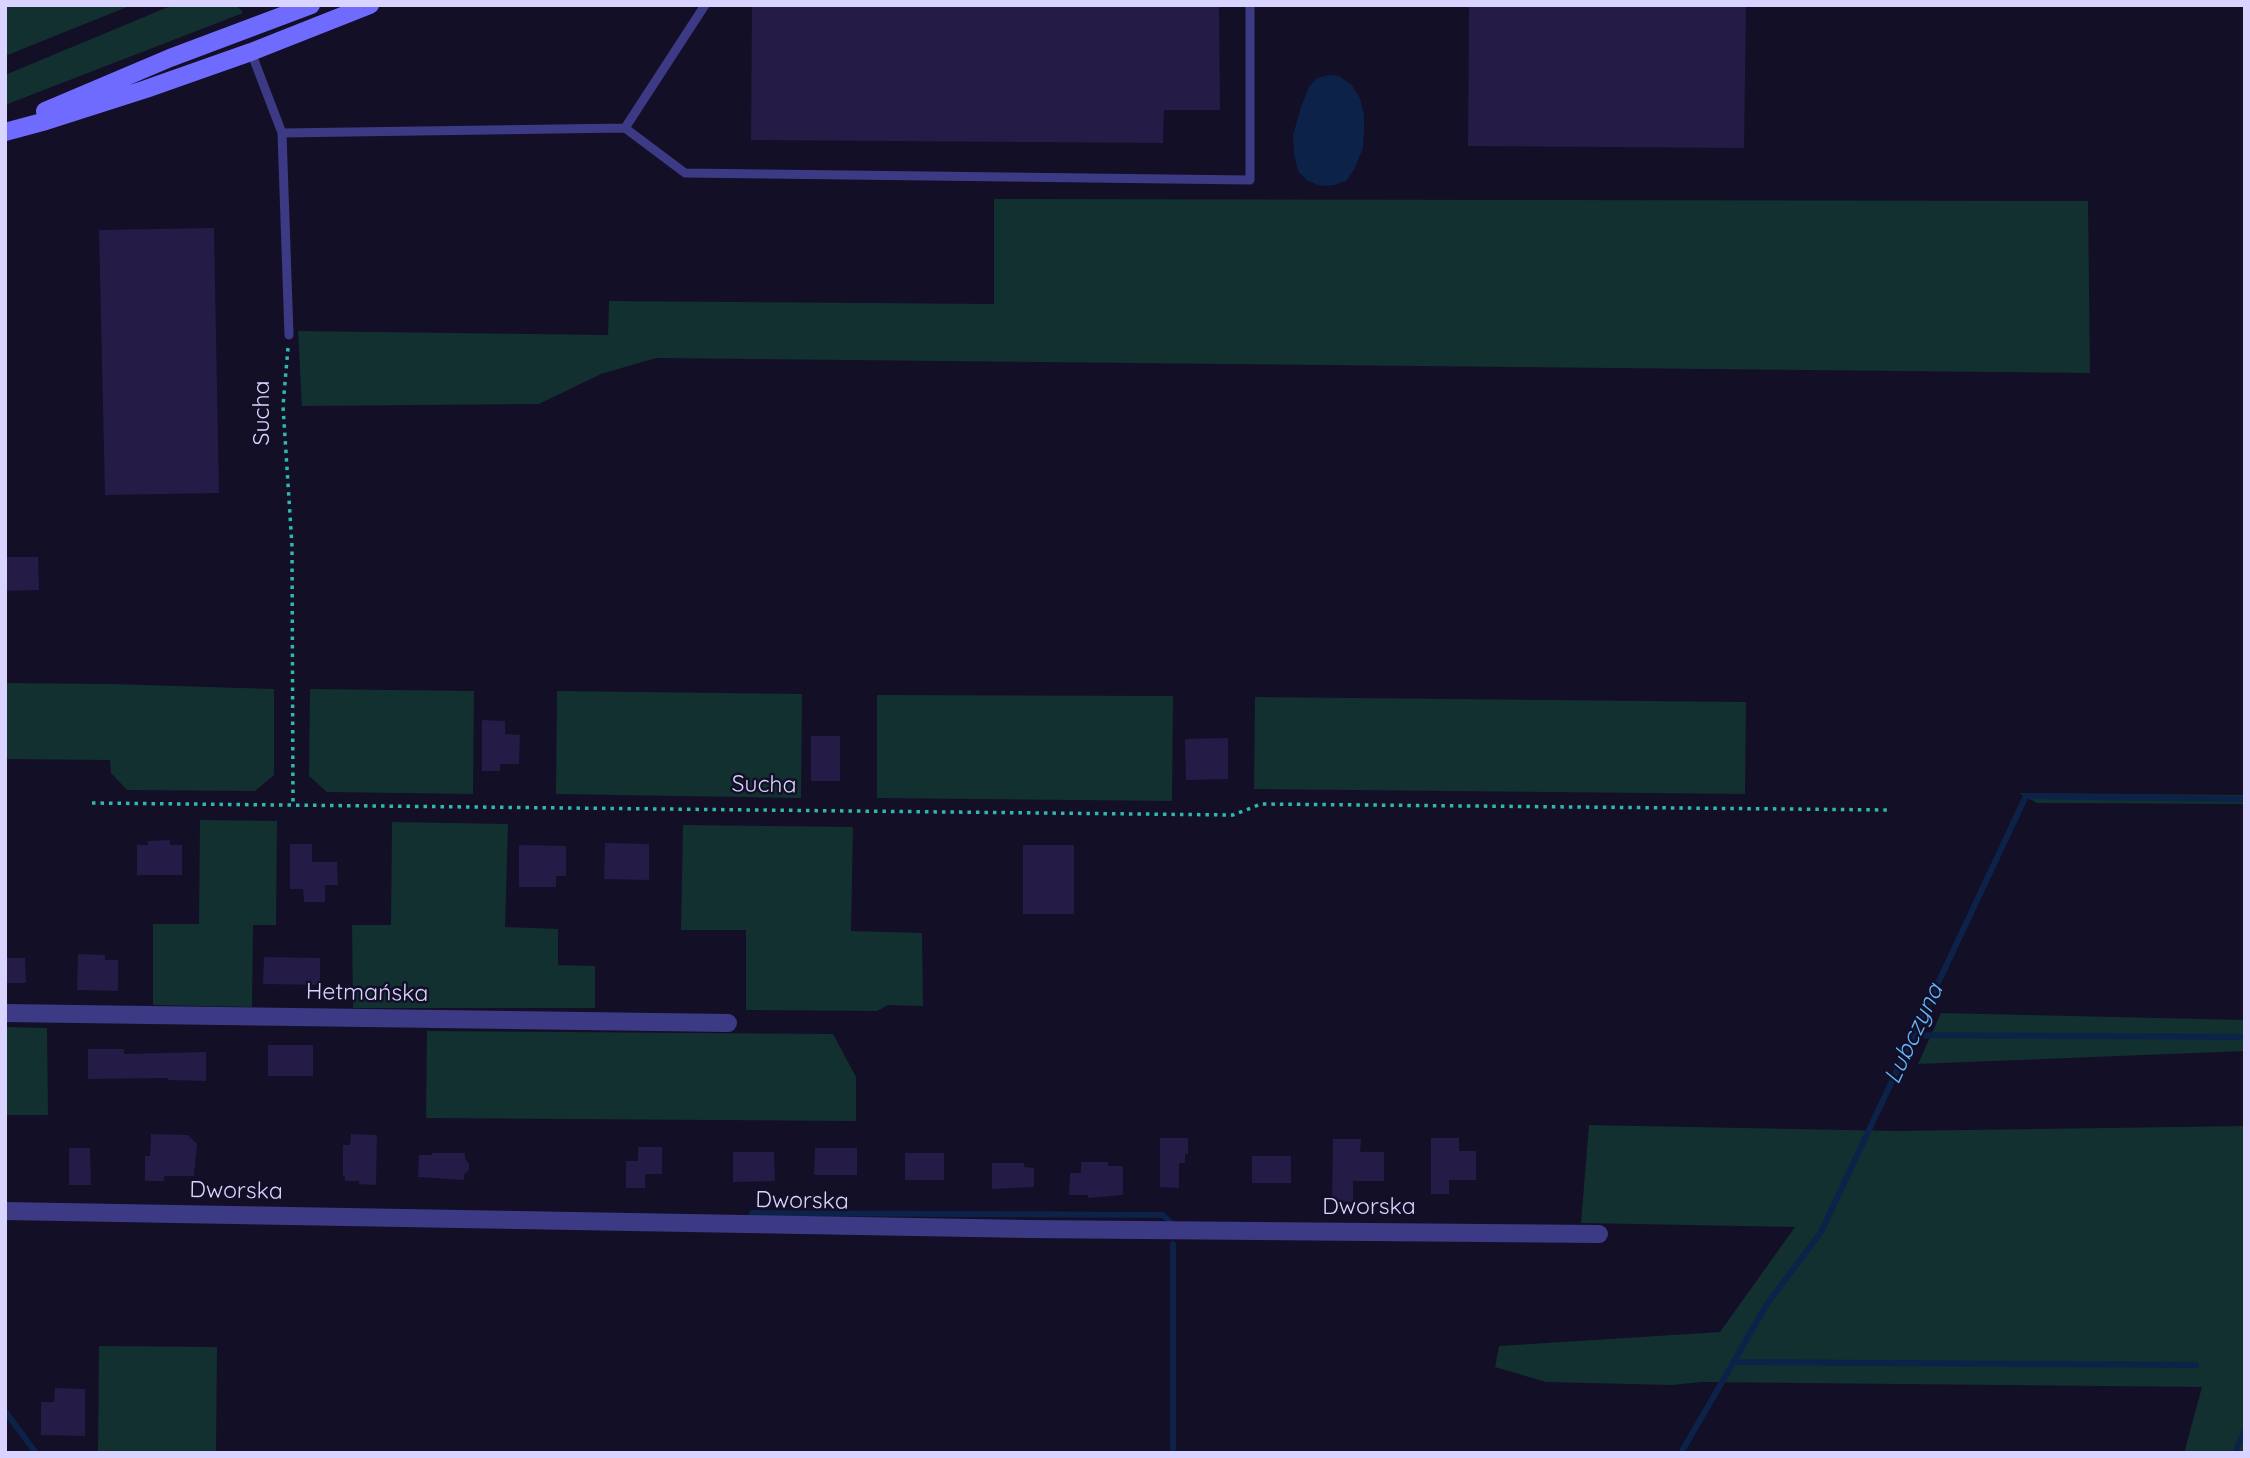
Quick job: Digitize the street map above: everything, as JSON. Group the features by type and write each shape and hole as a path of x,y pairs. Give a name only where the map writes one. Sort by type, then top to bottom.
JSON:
{"main road":[{"path":"5,131 43,112 242,30 311,5"},
{"path":"5,131 46,121 146,89 251,52 370,5"}],"street":[{"path":"242,30 251,52"},
{"name":"Hetmańska","path":"5,1013 728,1023"},
{"name":"Dworska","path":"5,1211 1029,1229 1599,1234"}],"lane":[{"path":"625,128 705,5"},
{"path":"282,133 625,128 685,173 1250,180 1250,5"},
{"path":"251,52 282,133 289,335"}],"path":[{"name":"Sucha","path":"289,335 283,406 292,546 293,804"},
{"name":"Sucha","path":"92,803 1233,815 1261,804 1891,810"}],"green space":[{"path":"5,5 132,5 5,56"},
{"path":"173,5 237,5 243,13 5,105 5,75"},
{"path":"994,199 2088,201 2090,373 656,358 601,374 539,404 302,406 298,331 608,335 609,301 994,304"},
{"path":"5,683 274,689 274,775 255,791 127,790 111,773 110,760 5,759"},
{"path":"310,689 474,691 473,794 327,792 309,776"},
{"path":"557,691 802,694 801,798 556,794"},
{"path":"877,695 1173,696 1172,801 877,798"},
{"path":"1255,697 1746,702 1745,794 1254,789"},
{"path":"2019,793 2245,795 2245,804 2037,803"},
{"path":"200,820 277,821 276,925 253,925 252,1007 153,1005 153,924 199,924"},
{"path":"392,822 508,824 505,927 558,929 558,965 595,966 595,1008 353,1008 352,925 391,925"},
{"path":"683,825 853,827 851,931 922,933 923,1006 888,1005 877,1011 746,1010 746,930 681,930"},
{"path":"1941,1013 2245,1020 2245,1051 1918,1064"},
{"path":"5,1027 47,1028 48,1115 5,1115"},
{"path":"427,1031 833,1034 856,1077 856,1121 426,1118"},
{"path":"1589,1125 1897,1131 2245,1126 2245,1453 2184,1453 2202,1387 1546,1382 1495,1367 1499,1346 1720,1332 1795,1227 1581,1223"},
{"path":"99,1346 217,1347 216,1453 98,1453"}],"water":[{"path":"1339,76 1351,84 1360,98 1364,115 1363,148 1346,181 1320,186 1308,181 1298,171 1293,135 1309,87 1317,78"}],"building":[{"path":"752,5 1219,5 1220,110 1164,110 1163,143 751,140"},
{"path":"1469,5 1746,5 1744,148 1468,146"},
{"path":"214,228 219,493 105,495 99,230"},
{"path":"5,557 38,557 39,590 5,591"},
{"path":"482,720 505,721 505,734 520,735 519,764 500,764 500,771 482,771"},
{"path":"811,736 840,736 840,781 811,781"},
{"path":"1228,738 1228,779 1186,780 1185,739"},
{"path":"170,840 170,845 182,845 182,875 137,875 137,845 148,845 148,841"},
{"path":"605,843 649,844 649,880 604,879"},
{"path":"290,844 312,844 312,862 337,862 338,885 325,885 325,902 304,902 303,889 290,889"},
{"path":"519,845 566,846 566,876 556,876 556,887 519,887"},
{"path":"1023,845 1074,845 1074,914 1023,914"},
{"path":"78,954 105,955 105,960 118,960 118,991 77,990"},
{"path":"264,957 320,958 320,985 263,984"},
{"path":"5,958 25,958 26,983 5,983"},
{"path":"268,1045 313,1045 313,1076 268,1076"},
{"path":"88,1049 124,1049 124,1054 206,1052 206,1081 168,1078 88,1079"},
{"path":"151,1134 188,1135 197,1144 194,1176 164,1176 164,1181 145,1181 145,1156 150,1156"},
{"path":"351,1134 377,1135 376,1185 345,1181 343,1145 350,1145"},
{"path":"1160,1138 1188,1138 1185,1163 1179,1163 1179,1188 1160,1187"},
{"path":"1431,1138 1459,1138 1459,1151 1476,1151 1476,1180 1449,1180 1449,1194 1431,1194"},
{"path":"1333,1139 1361,1139 1360,1152 1384,1152 1384,1181 1353,1181 1353,1202 1332,1201"},
{"path":"638,1147 662,1147 662,1174 645,1174 645,1188 626,1188 626,1161 638,1161"},
{"path":"69,1148 90,1148 91,1185 69,1185"},
{"path":"815,1148 857,1148 857,1175 814,1175"},
{"path":"733,1152 774,1152 775,1181 733,1182"},
{"path":"465,1153 469,1170 464,1175 464,1180 418,1177 419,1155"},
{"path":"905,1153 944,1153 944,1180 905,1180"},
{"path":"1252,1156 1291,1156 1291,1183 1252,1183"},
{"path":"1081,1162 1108,1162 1108,1166 1123,1166 1123,1195 1088,1198 1088,1195 1069,1195 1070,1173 1081,1173"},
{"path":"992,1163 1024,1163 1024,1167 1034,1168 1034,1187 992,1189"},
{"path":"55,1388 85,1389 85,1436 41,1435 41,1402 54,1402"}],"waterway":[{"name":"Lubczyna","path":"1681,1453 1767,1304 1821,1232 2026,796 2245,799"},
{"path":"1915,1035 2245,1037"},
{"path":"752,1213 1163,1215 1171,1223"},
{"path":"1173,1244 1173,1453"},
{"path":"1733,1362 2196,1365"},
{"path":"5,1411 36,1453"},
{"path":"2235,1453 2245,1430"}]}
